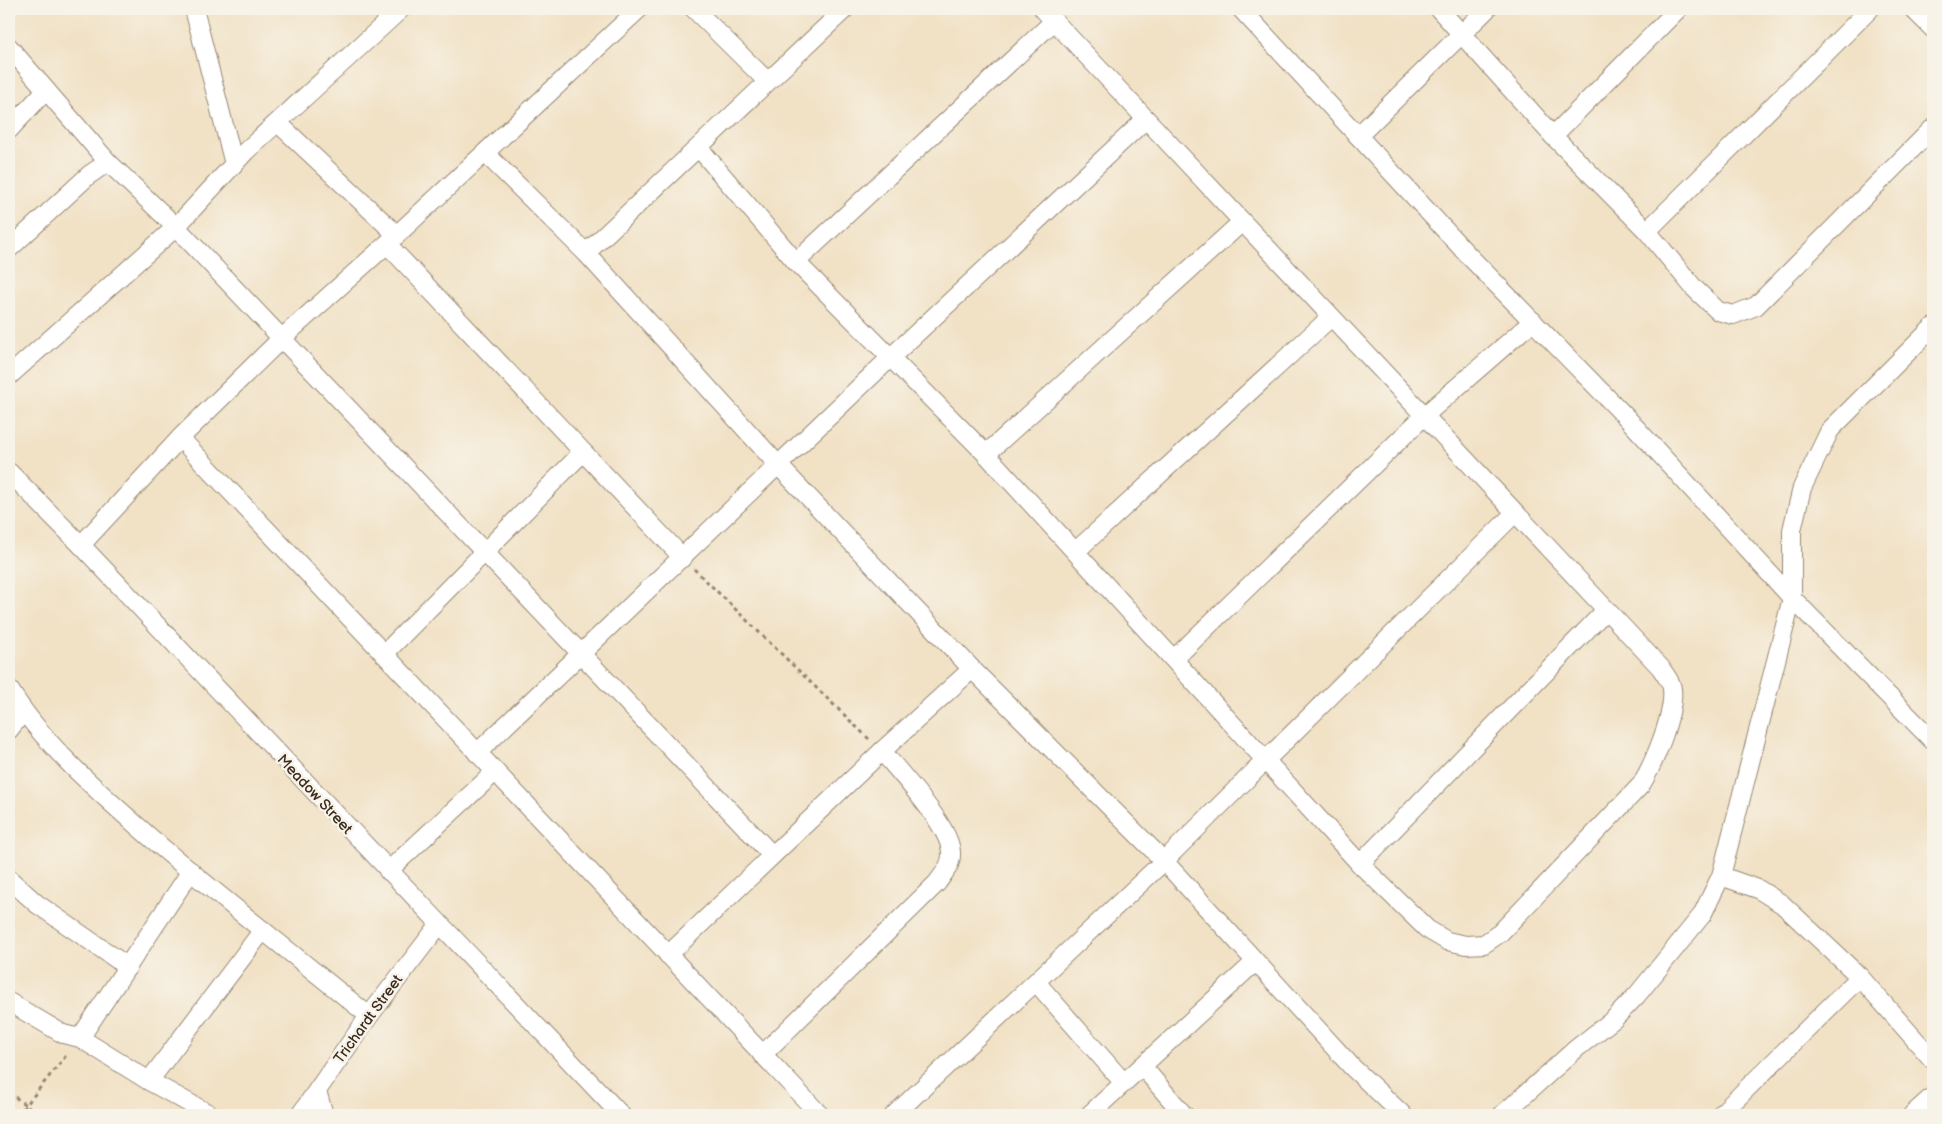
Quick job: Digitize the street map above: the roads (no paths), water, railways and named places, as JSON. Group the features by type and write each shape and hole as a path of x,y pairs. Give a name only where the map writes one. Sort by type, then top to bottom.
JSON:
{"street":[{"path":"194,9 234,164"},
{"path":"9,376 176,228 234,164 401,9"},
{"path":"81,545 180,438 280,339 392,240 639,9"},
{"path":"694,9 767,81"},
{"path":"586,253 845,9"},
{"path":"1241,9 1468,255 1626,417 1792,598 1933,741"},
{"path":"1439,9 1553,136 1647,231 1694,288 1718,311 1733,315 1756,306 1933,128"},
{"path":"1358,136 1487,9"},
{"path":"1553,136 1678,9"},
{"path":"1647,231 1870,9"},
{"path":"1913,9 1933,29"},
{"path":"699,148 796,262 986,454 1360,864 1427,929 1447,941 1466,945 1484,944 1500,933 1641,786 1654,762 1670,711 1672,687 1661,668 1048,15 796,262"},
{"path":"9,48 108,162 176,228 280,339 485,550 772,855"},
{"path":"9,130 46,90"},
{"path":"477,752 780,466 890,358 1146,119"},
{"path":"278,123 392,240 583,452 683,558"},
{"path":"485,153 586,253 780,466 972,669 1164,861 1352,1067 1403,1115"},
{"path":"9,249 89,175 108,162"},
{"path":"986,454 1242,222"},
{"path":"1076,552 1331,317"},
{"path":"1174,659 1424,416 1533,321"},
{"path":"1502,1115 1614,1019 1637,995 1702,915 1721,876 1792,598 1792,530 1802,488 1830,430 1933,327"},
{"path":"180,438 820,1115"},
{"path":"384,654 583,452"},
{"name":"Meadow Street","path":"10,476 81,545 621,1115"},
{"path":"894,1115 1164,861 1515,513"},
{"path":"1360,864 1606,610"},
{"path":"668,955 882,751 972,669"},
{"path":"9,689 24,712 98,792 191,871 369,1016"},
{"path":"9,730 24,712"},
{"path":"762,1055 937,882 950,865 952,851 945,834 928,808 882,751"},
{"path":"388,871 495,772"},
{"path":"80,1038 191,871"},
{"path":"1721,876 1758,889 1782,904 1860,977 1933,1060"},
{"path":"9,879 36,904 128,967"},
{"name":"Trichardt Street","path":"300,1115 369,1016 439,925"},
{"path":"149,1081 263,930"},
{"path":"1089,1115 1255,962"},
{"path":"1720,1115 1860,977"},
{"path":"1036,982 1124,1083"},
{"path":"9,1002 62,1034 80,1038 149,1081 211,1115"},
{"path":"1142,1066 1184,1115"},
{"path":"317,1091 324,1115"},
{"path":"1912,1115 1933,1096"}]}
